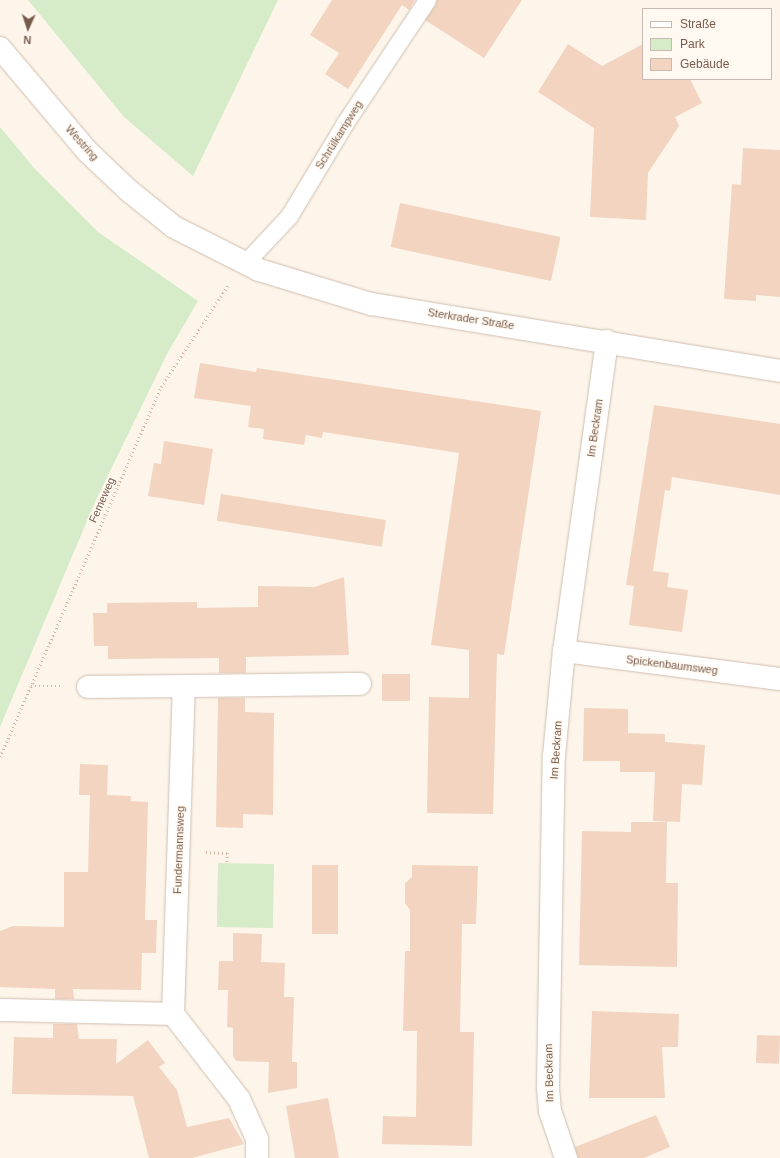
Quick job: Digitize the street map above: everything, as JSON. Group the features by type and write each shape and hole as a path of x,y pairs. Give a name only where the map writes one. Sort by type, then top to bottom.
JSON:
{"street":[{"name":"Westring","path":"0,48 88,152 174,226"},
{"name":"Sterkrader Straße","path":"174,226 244,264 371,304 607,341 780,371"},
{"name":"Im Beckram","path":"566,1158 550,1111 548,1086 554,764 564,651 607,341"},
{"name":"Spickenbaumsweg","path":"564,651 780,679"},
{"path":"88,687 360,684"},
{"name":"Fundermannsweg","path":"174,1014 184,686"},
{"path":"0,1010 174,1014 239,1099 257,1138 257,1158"}],"lane":[{"name":"Schrülkampweg","path":"244,264 289,216 345,123 428,0"}],"path":[{"name":"Femeweg","path":"0,757 161,387 202,320 244,264"}],"green space":[{"path":"28,0 278,0 193,176 124,117"},
{"path":"0,127 35,169 98,232 198,301 168,352 95,502 0,727"},
{"path":"218,863 274,864 273,928 217,927"}],"building":[{"path":"332,0 415,0 409,10 402,5 348,89 325,74 339,53 310,35"},
{"path":"437,0 522,0 484,58 425,20"},
{"path":"568,44 602,66 642,45 642,80 690,80 702,103 675,117 679,126 648,173 646,220 590,217 594,128 538,92"},
{"path":"743,148 780,150 780,297 756,295 756,301 724,299 732,184 741,185"},
{"path":"400,203 560,237 551,281 391,247"},
{"path":"200,363 256,372 257,368 541,411 504,655 497,654 493,814 427,813 429,697 469,698 469,650 431,645 459,453 323,432 322,438 306,435 304,445 263,439 264,429 248,427 251,406 194,398"},
{"path":"654,405 780,424 780,495 672,477 670,491 665,490 653,571 669,573 667,587 688,590 682,632 629,625 634,586 626,585"},
{"path":"164,441 213,449 204,505 148,496 154,463 161,464"},
{"path":"221,494 386,520 382,547 217,521"},
{"path":"344,577 349,655 246,657 246,673 219,673 219,658 108,659 108,646 94,646 93,613 107,613 107,603 197,602 197,608 258,607 258,586 314,587"},
{"path":"382,674 410,674 410,701 382,701"},
{"path":"218,698 245,698 245,712 274,713 273,815 243,814 243,828 216,827"},
{"path":"584,708 628,709 628,733 665,734 665,742 705,745 702,785 682,784 680,822 653,821 655,772 620,772 620,761 583,761"},
{"path":"80,764 108,765 107,795 131,796 131,801 148,802 145,920 157,920 156,953 142,953 141,990 73,989 74,999 55,999 55,989 0,987 0,931 13,926 64,927 64,872 88,872 90,795 79,795"},
{"path":"631,822 667,822 666,883 678,883 677,967 579,965 582,831 631,832"},
{"path":"312,865 338,865 338,934 312,934"},
{"path":"412,865 478,866 476,924 462,924 460,1032 474,1032 472,1146 382,1144 383,1116 416,1117 417,1031 403,1031 405,951 410,951 410,910 405,903 405,883 412,877"},
{"path":"233,933 262,934 261,962 285,963 284,997 294,997 292,1062 297,1062 297,1088 268,1093 269,1062 236,1061 233,1056 233,1028 227,1027 228,990 218,990 219,961 233,961"},
{"path":"592,1011 679,1014 678,1047 662,1047 665,1098 589,1098"},
{"path":"53,1024 77,1024 79,1039 117,1039 116,1064 148,1040 165,1063 159,1067 177,1090 187,1127 229,1118 244,1144 192,1158 149,1158 133,1096 12,1094 14,1037 53,1038"},
{"path":"757,1035 780,1036 779,1064 756,1063"},
{"path":"328,1098 339,1158 295,1158 286,1106"},
{"path":"656,1115 670,1147 644,1158 578,1158 575,1147"}]}
